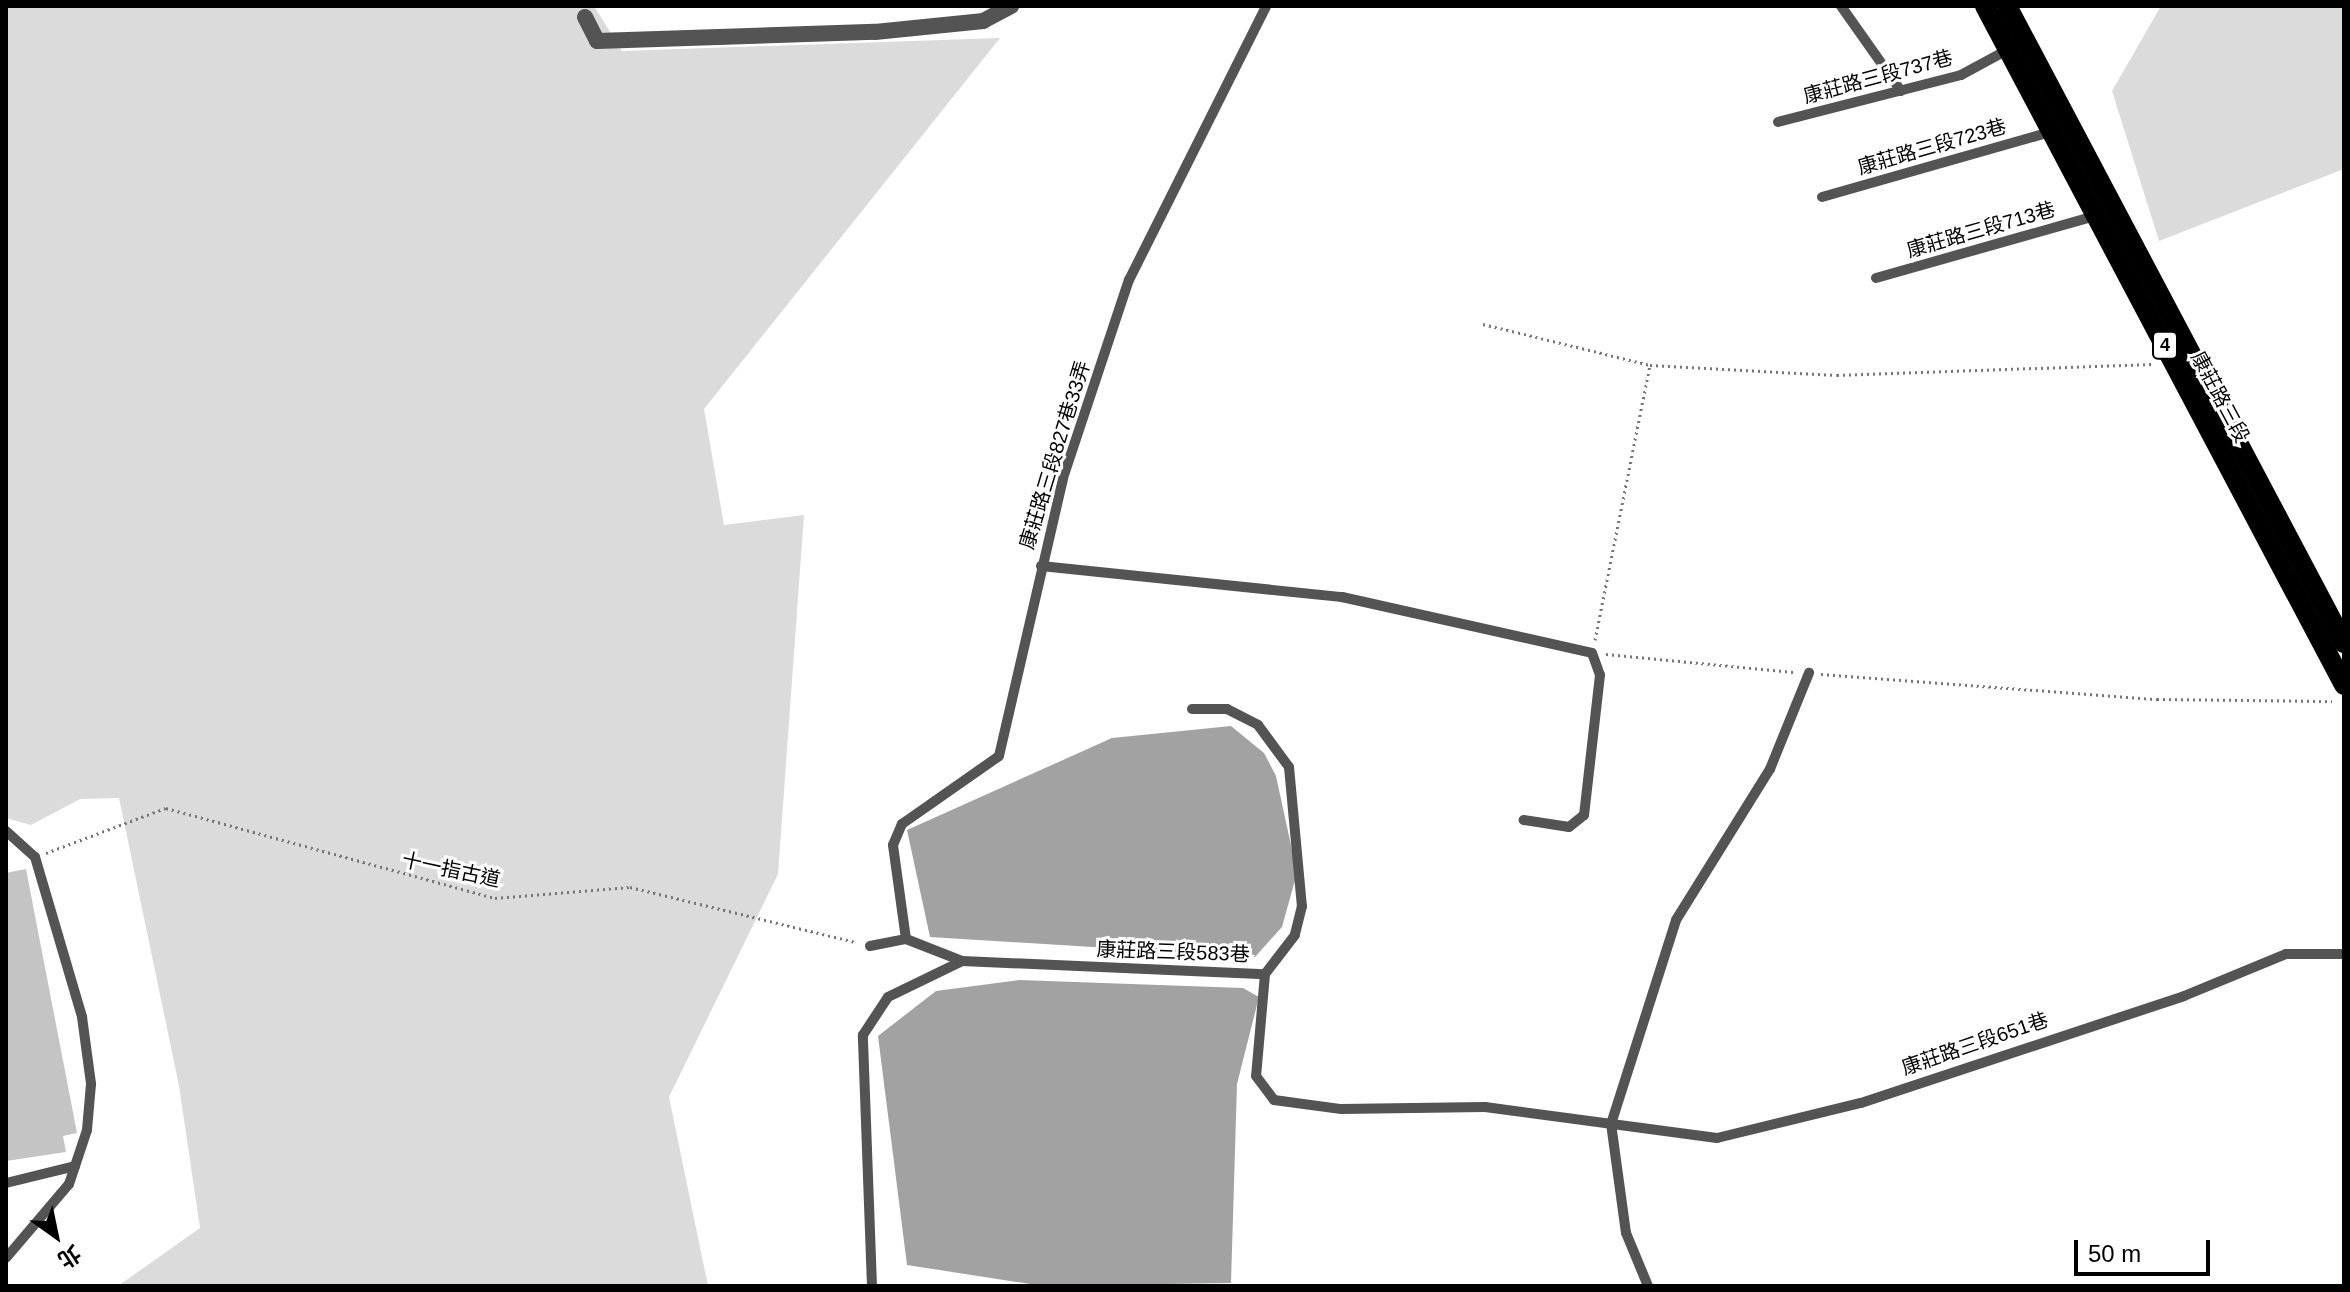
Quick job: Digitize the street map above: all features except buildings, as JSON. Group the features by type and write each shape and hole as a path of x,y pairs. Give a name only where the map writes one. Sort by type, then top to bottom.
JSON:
{"main road":[{"name":"康莊路三段","path":"1985,6 2018,44 2344,643"},
{"name":"康莊路三段","path":"2007,6 2018,44 2053,131 2095,216 2344,685"}],"street":[{"path":"585,17 597,41 875,32 983,21 1011,6"}],"lane":[{"name":"康莊路三段827巷33弄","path":"906,939 893,845 906,817 999,756 1041,566 1129,280 1266,6"},
{"path":"1841,6 1901,91"},
{"name":"康莊路三段737巷","path":"1778,122 1961,75 2018,44"},
{"name":"康莊路三段723巷","path":"1822,197 2053,131"},
{"name":"康莊路三段713巷","path":"1876,278 2095,216"},
{"path":"1041,566 1342,597 1592,653 1600,675 1584,815 1569,827 1524,820"},
{"path":"1648,1286 1626,1233 1611,1124 1676,920 1770,769 1809,673"},
{"path":"1192,709 1227,709 1258,725 1289,767 1302,906 1295,935 1265,974"},
{"path":"6,831 35,857 82,1017 91,1084 75,1166 50,1210 6,1258"},
{"path":"870,946 906,939 962,961"},
{"name":"康莊路三段651巷","path":"1611,1124 1717,1138 1784,1126 2184,996 2286,954 2344,954"},
{"name":"康莊路三段583巷","path":"872,1286 863,1035 888,997 962,961 1265,974 1256,1076 1274,1100 1341,1109 1485,1107 1611,1124"},
{"path":"6,1183 75,1166"}],"path":[{"path":"1483,324 1650,365 1837,375 2067,362 2176,365"},
{"path":"1650,365 1592,653 2157,699 2344,702"},
{"name":"十一指古道","path":"35,857 166,808 495,898 630,887 870,946"}],"shaded area":[{"path":"6,6 594,6 622,51 1000,38 704,409 724,525 804,515 778,874 669,1097 708,1286 118,1286 200,1228 179,1086 119,798 80,799 31,825 6,818"},
{"path":"2161,6 2344,6 2344,169 2159,241 2112,91"},
{"path":"1231,726 1264,753 1276,776 1297,873 1282,927 1255,957 930,937 907,830 1112,738"},
{"path":"1019,980 1243,988 1259,997 1237,1084 1231,1283 1043,1286 907,1265 878,1036 936,991"}]}
